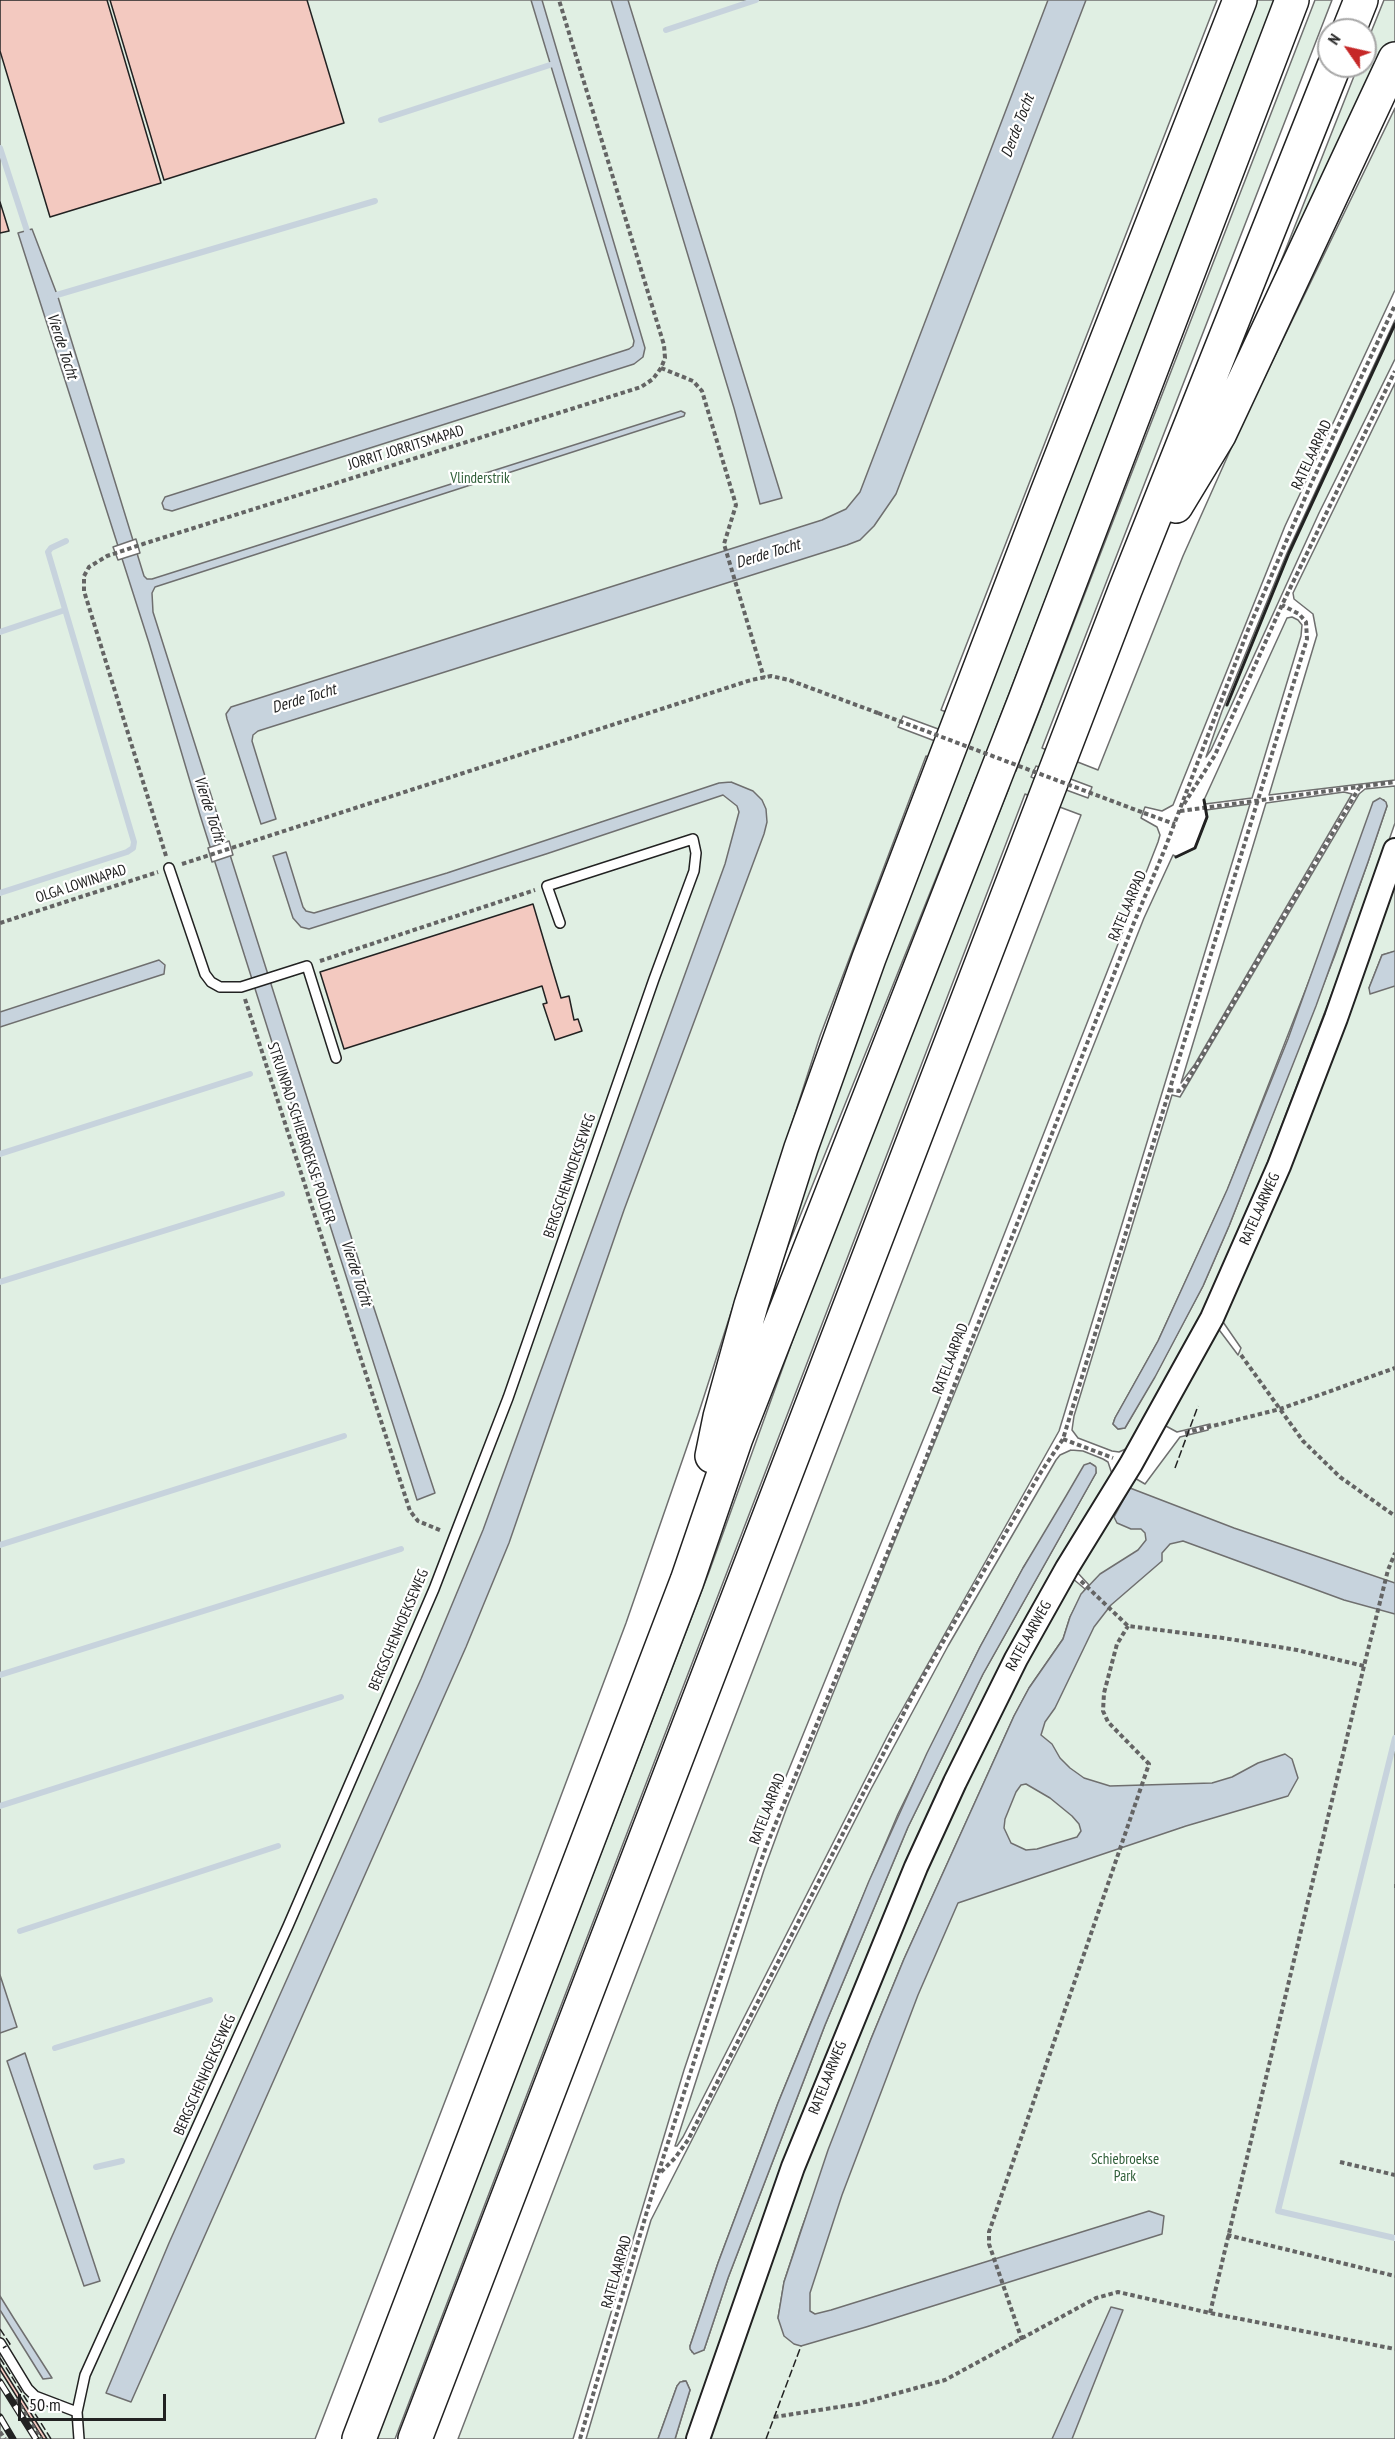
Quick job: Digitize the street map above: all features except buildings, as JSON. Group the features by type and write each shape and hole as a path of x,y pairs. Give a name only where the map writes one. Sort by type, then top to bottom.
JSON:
{"highway":[{"path":"687,1581 720,1417 751,1305 801,1148 869,958 1047,493 1240,0"},
{"path":"359,2439 687,1581 736,1438 1025,700 1292,0"},
{"path":"1354,18 1361,0"},
{"path":"1125,590 1219,435 1395,59"},
{"path":"415,2439 1125,590 1329,78"}],"street":[{"name":"RATELAARWEG","path":"698,2439 794,2167 916,1866 1016,1659 1067,1568 1131,1464 1212,1318 1279,1166 1336,1018 1395,850"}],"lane":[{"name":"BERGSCHENHOEKSEWEG","path":"79,2439 77,2412 85,2375 283,1937 454,1537 508,1398 694,871 696,853 693,839 547,886"},
{"path":"169,868 204,974 220,987 242,986 307,966 336,1058"},
{"path":"547,886 560,922"},
{"path":"0,2343 28,2389 35,2396 77,2412"}],"path":[{"path":"559,0 664,345 661,368 693,381 702,390 736,505 724,544 764,678 771,676 789,680 1175,824"},
{"name":"RATELAARPAD","path":"580,2439 658,2174 730,1948 766,1847 918,1479 1129,935 1175,824 1248,630 1311,484 1395,305"},
{"name":"JORRIT JORRITSMAPAD","path":"169,868 84,591 84,576 89,567 106,556 641,387 653,379 661,368"},
{"path":"1180,811 1215,755 1282,605 1395,371"},
{"path":"658,2174 675,2158 688,2140 916,1689 1039,1474 1063,1439 1307,639 1306,622 1299,614 1282,605"},
{"name":"OLGA LOWINAPAD","path":"0,923 751,680 764,678"},
{"path":"1180,811 1395,782"},
{"path":"1169,1090 1179,1091 1185,1085 1359,788"},
{"path":"307,966 547,886"},
{"name":"STRUINPAD SCHIEBROEKSE POLDER","path":"242,986 410,1511 418,1521 454,1537"},
{"path":"1241,1355 1303,1441 1340,1477 1395,1516"},
{"path":"1185,1433 1280,1409 1395,1368"},
{"path":"1063,1439 1131,1464"},
{"path":"1210,2313 1388,1570 1395,1553"},
{"path":"1080,1579 1117,1618 1128,1626 1244,1641 1365,1666"},
{"path":"1022,2340 988,2244 989,2232 1149,1764 1108,1722 1103,1711 1104,1693 1117,1644 1128,1626"},
{"path":"1340,2162 1395,2175"},
{"path":"1227,2235 1395,2276"},
{"path":"774,2417 858,2404 945,2380 1096,2298 1110,2293 1127,2292 1210,2313 1395,2349"},
{"path":"12,2392 41,2439"},
{"path":"0,2432 5,2439"}],"green space":[{"name":"Vlinderstrik","path":"0,0 1217,0 941,710 975,723 1254,0 1277,0 995,730 1027,743 1315,0 1332,0 1325,18 1317,18 1317,39 1042,748 1098,770 1183,556 1242,424 1395,108 1395,290 1285,526 1173,805 1162,811 1145,807 1141,818 1157,827 1160,835 1158,842 936,1408 765,1828 684,2070 573,2439 458,2439 1081,815 1025,794 395,2439 376,2439 709,1572 844,1198 1009,788 977,776 749,1343 866,1010 957,768 926,756 820,1036 698,1415 626,1623 315,2439 0,2439","holes":["903,716 968,740 964,752 898,727","989,748 1020,760 1016,771 985,759","1036,766 1092,787 1088,798 1031,777"]},
{"path":"1384,0 1395,0 1395,46 1246,350 1353,78 1377,78 1377,18"},
{"path":"1395,320 1395,359 1319,513 1206,757 1222,711 1287,553"},
{"path":"1395,383 1395,780 1269,795 1317,635 1313,614 1294,599 1293,593"},
{"path":"1292,617 1302,625 1301,636 1252,798 1205,804 1204,800 1287,618"},
{"path":"1395,786 1395,823 1251,1206 1197,1325 1128,1448 1119,1452 1112,1451 1078,1438 1072,1430 1074,1416 1172,1095 1180,1097 1359,794 1365,789","holes":["1380,799 1384,800 1387,806 1335,955 1229,1226 1203,1286 1155,1376 1125,1428 1118,1429 1113,1424 1115,1418 1158,1341 1227,1191"]},
{"path":"1344,792 1352,794 1195,1064 1181,1083 1266,803"},
{"path":"1250,804 1059,1431 889,1733 683,2137 675,2146 764,1870 787,1807 1144,918 1173,855 1177,857 1195,848 1207,818 1206,810"},
{"name":"Schiebroekse Park","path":"1395,881 1395,2439 706,2439 732,2356 859,2025 925,1869 1014,1684 1072,1578 1085,1589 1070,1617 1063,1639 1029,1688 1014,1716 904,1959 871,2039 801,2230 784,2282 778,2318 884,2039 1089,1585 1076,1571 1133,1477 1145,1484 1180,1437 1208,1430 1210,1424 1177,1432 1164,1425 1217,1327 1238,1355 1241,1348 1221,1319","holes":["1393,952 1369,988 1382,955"]},
{"path":"1071,1450 1083,1451 1108,1462 1112,1474 1040,1596 688,2439 675,2439 690,2390 686,2381 683,2381 677,2386 658,2439 586,2439 651,2220 871,1789 948,1646 1060,1455","holes":["1090,1463 1095,1466 1096,1473 983,1674 908,1827 825,2025 728,2278 704,2350 692,2352 690,2346 718,2263 778,2103 898,1814 980,1647 1023,1568"]}],"water":[{"path":"531,0 542,0 645,348 643,357 634,364 172,511 164,509 162,503 165,497 633,346 634,341"},
{"path":"611,0 628,0 782,498 760,504 734,408"},
{"name":"Derde Tocht","path":"1048,0 1086,0 896,494 874,526 860,540 847,545 258,731 253,735 252,741 276,819 261,824 227,719 226,714 231,707 822,520 846,509 860,492"},
{"path":"32,229 58,297 144,576 147,579 681,411 685,413 684,416 155,587 152,593 153,612 369,1293 435,1493 417,1500 18,233"},
{"path":"731,782 753,791 762,800 766,809 767,822 764,834 624,1210 509,1543 466,1647 131,2402 106,2393 169,2243 421,1679 483,1530 725,864 739,812 737,806 723,795 309,929 301,927 293,918 273,856 286,852 303,907 306,911 314,913 447,873 719,783"},
{"path":"1380,798 1386,802 1387,806 1368,862 1316,1006 1229,1226 1203,1286 1155,1377 1125,1428 1118,1429 1113,1424 1115,1418 1158,1341 1227,1190 1288,1039 1373,802"},
{"path":"1395,951 1395,986 1370,994 1369,988 1382,955"},
{"path":"159,960 165,965 164,974 0,1027 0,1012"},
{"path":"1090,1463 1096,1467 1096,1473 983,1674 908,1827 825,2025 728,2278 704,2350 694,2354 690,2346 718,2263 778,2103 869,1881 927,1753 980,1647 1023,1568 1084,1465"},
{"path":"1130,1488 1234,1528 1395,1583 1395,1614 1344,1600 1183,1541 1170,1544 1162,1553 1162,1561 1111,1605 1094,1627 1055,1708 1045,1722 1041,1735 1052,1744 1060,1758 1070,1768 1084,1778 1110,1786 1212,1783 1232,1777 1258,1763 1285,1754 1292,1759 1298,1778 1288,1796 1186,1826 958,1903 918,1995 842,2195 810,2293 810,2311 815,2314 831,2310 1149,2211 1164,2216 1162,2234 866,2327 801,2346 794,2344 784,2336 778,2318 784,2282 828,2150 904,1959 1014,1716 1029,1688 1063,1639 1081,1594 1100,1574 1138,1550 1146,1540 1145,1533 1141,1529 1131,1529 1117,1523 1114,1517","holes":["1026,1784 1050,1798 1079,1824 1081,1831 1077,1837 1037,1849 1026,1850 1011,1843 1004,1828 1005,1819 1021,1785"]},
{"path":"0,1975 17,2027 0,2033"},
{"path":"25,2053 100,2281 84,2286 7,2061"},
{"path":"0,2296 52,2378 43,2379 0,2310"},
{"path":"1111,2307 1123,2310 1072,2439 1052,2439"},
{"path":"686,2381 690,2390 675,2439 658,2439 677,2386 680,2382"}],"pier":[{"path":"136,539 140,553 118,560 113,547"},
{"path":"229,841 233,855 212,862 208,848"}],"waterway":[{"path":"666,30 756,0"},
{"path":"381,120 556,63"},
{"name":"Vierde Tocht","path":"0,148 29,237"},
{"path":"50,297 375,201"},
{"path":"0,893 127,852 133,848 134,842 48,552 51,548 66,541"},
{"path":"0,632 65,610"},
{"path":"0,1154 250,1074"},
{"path":"0,1282 282,1194"},
{"path":"0,1545 344,1436"},
{"path":"0,1675 401,1549"},
{"path":"0,1806 341,1697"},
{"path":"1395,1738 1278,2211 1395,2238"},
{"path":"20,1931 278,1846"},
{"path":"55,2048 210,2000"},
{"path":"96,2167 122,2161"}],"railway":[{"path":"0,2382 36,2439"},
{"path":"0,2417 13,2439"}],"fence":[{"path":"1175,1468 1198,1406"},
{"path":"0,2329 10,2344 3,2348"},
{"path":"766,2439 801,2346"},
{"path":"0,2358 51,2439"}],"wall":[{"path":"1227,705 1289,553 1395,324"},
{"path":"1176,857 1195,848 1207,817 1204,800"}]}
